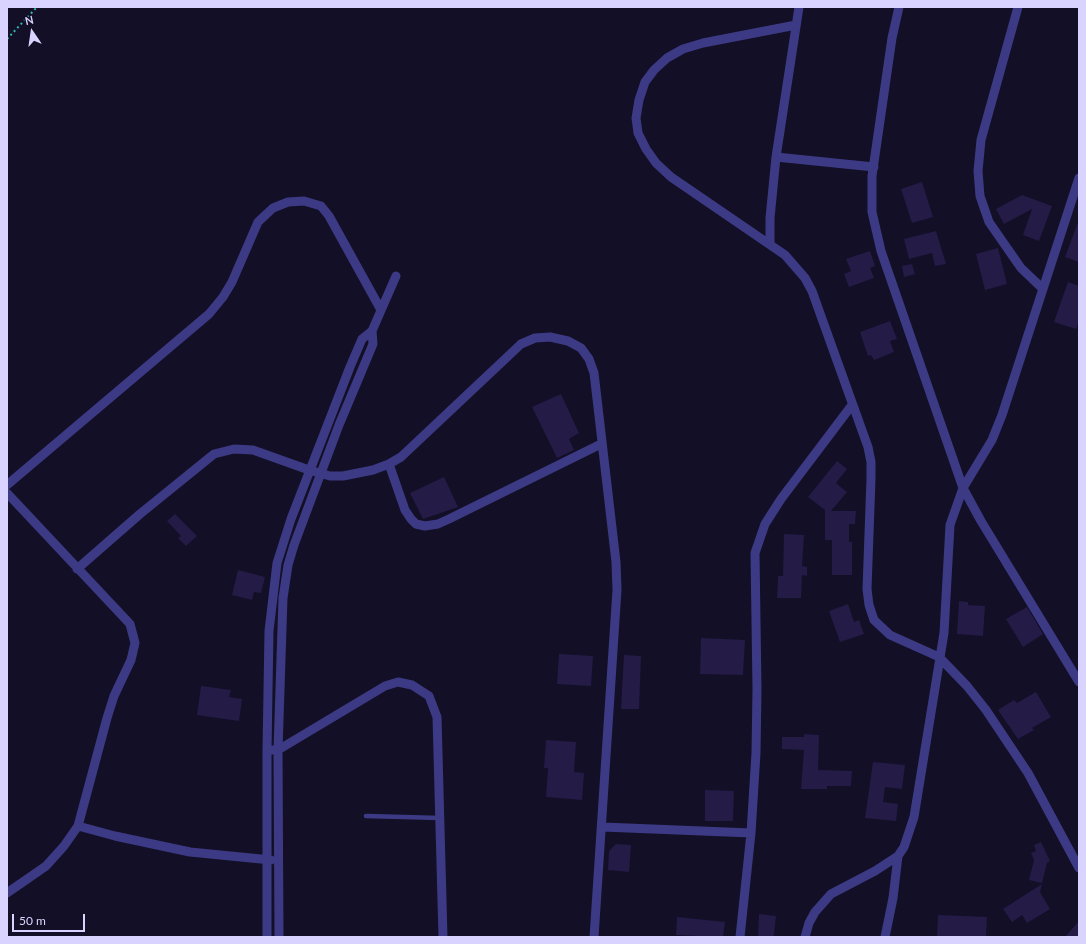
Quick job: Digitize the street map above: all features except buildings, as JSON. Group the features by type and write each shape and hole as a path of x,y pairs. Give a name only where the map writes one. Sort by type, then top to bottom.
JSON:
{"street":[{"path":"770,244 770,210 776,157 799,7"},
{"path":"899,7 892,38 874,167 872,212 881,251 963,488 981,521 1079,682"},
{"path":"1018,7 981,140 978,171 980,196 989,222 1021,268 1043,289"},
{"path":"796,25 703,43 683,49 667,58 654,70 645,82 639,100 636,118 638,133 646,149 656,163 671,177 770,244 796,265 812,291 852,405 864,432 871,462 867,589 869,605 874,620 890,635 939,657 967,686 1008,742 1050,812 1079,868"},
{"path":"776,157 874,167"},
{"path":"806,937 809,923 815,912 831,894 876,871 898,856 904,847 914,817 944,633 950,525 963,488 992,440 1002,415 1079,178"},
{"path":"7,485 210,314 232,282 258,222 274,208 288,202 304,201 321,206 329,216 381,310"},
{"path":"278,937 278,750 281,631 288,565 321,473 373,344 372,332 396,276"},
{"path":"267,937 267,750 269,630 277,563 309,470 362,339 372,332"},
{"path":"77,569 152,504 214,454 234,449 253,450 309,470 343,476 373,470 389,464 419,440 521,344 535,338 550,337 568,341 581,348 589,359 596,385 601,444 615,555 617,590 603,827 594,937"},
{"path":"740,937 751,833 757,689 755,553 759,536 769,518 852,405"},
{"path":"389,464 405,510 410,519 416,524 425,526 444,522 601,444"},
{"path":"7,493 130,624 135,643 131,660 114,696 107,718 78,826 64,846 46,866 7,894"},
{"path":"267,750 278,750 385,686 398,682 417,687 429,696 437,717 443,937"},
{"path":"78,826 160,846 221,856 278,860"},
{"path":"603,827 751,833"},
{"path":"885,937 893,898 898,856"}],"lane":[{"path":"366,816 440,818"}],"path":[{"path":"7,38 37,7"}]}
